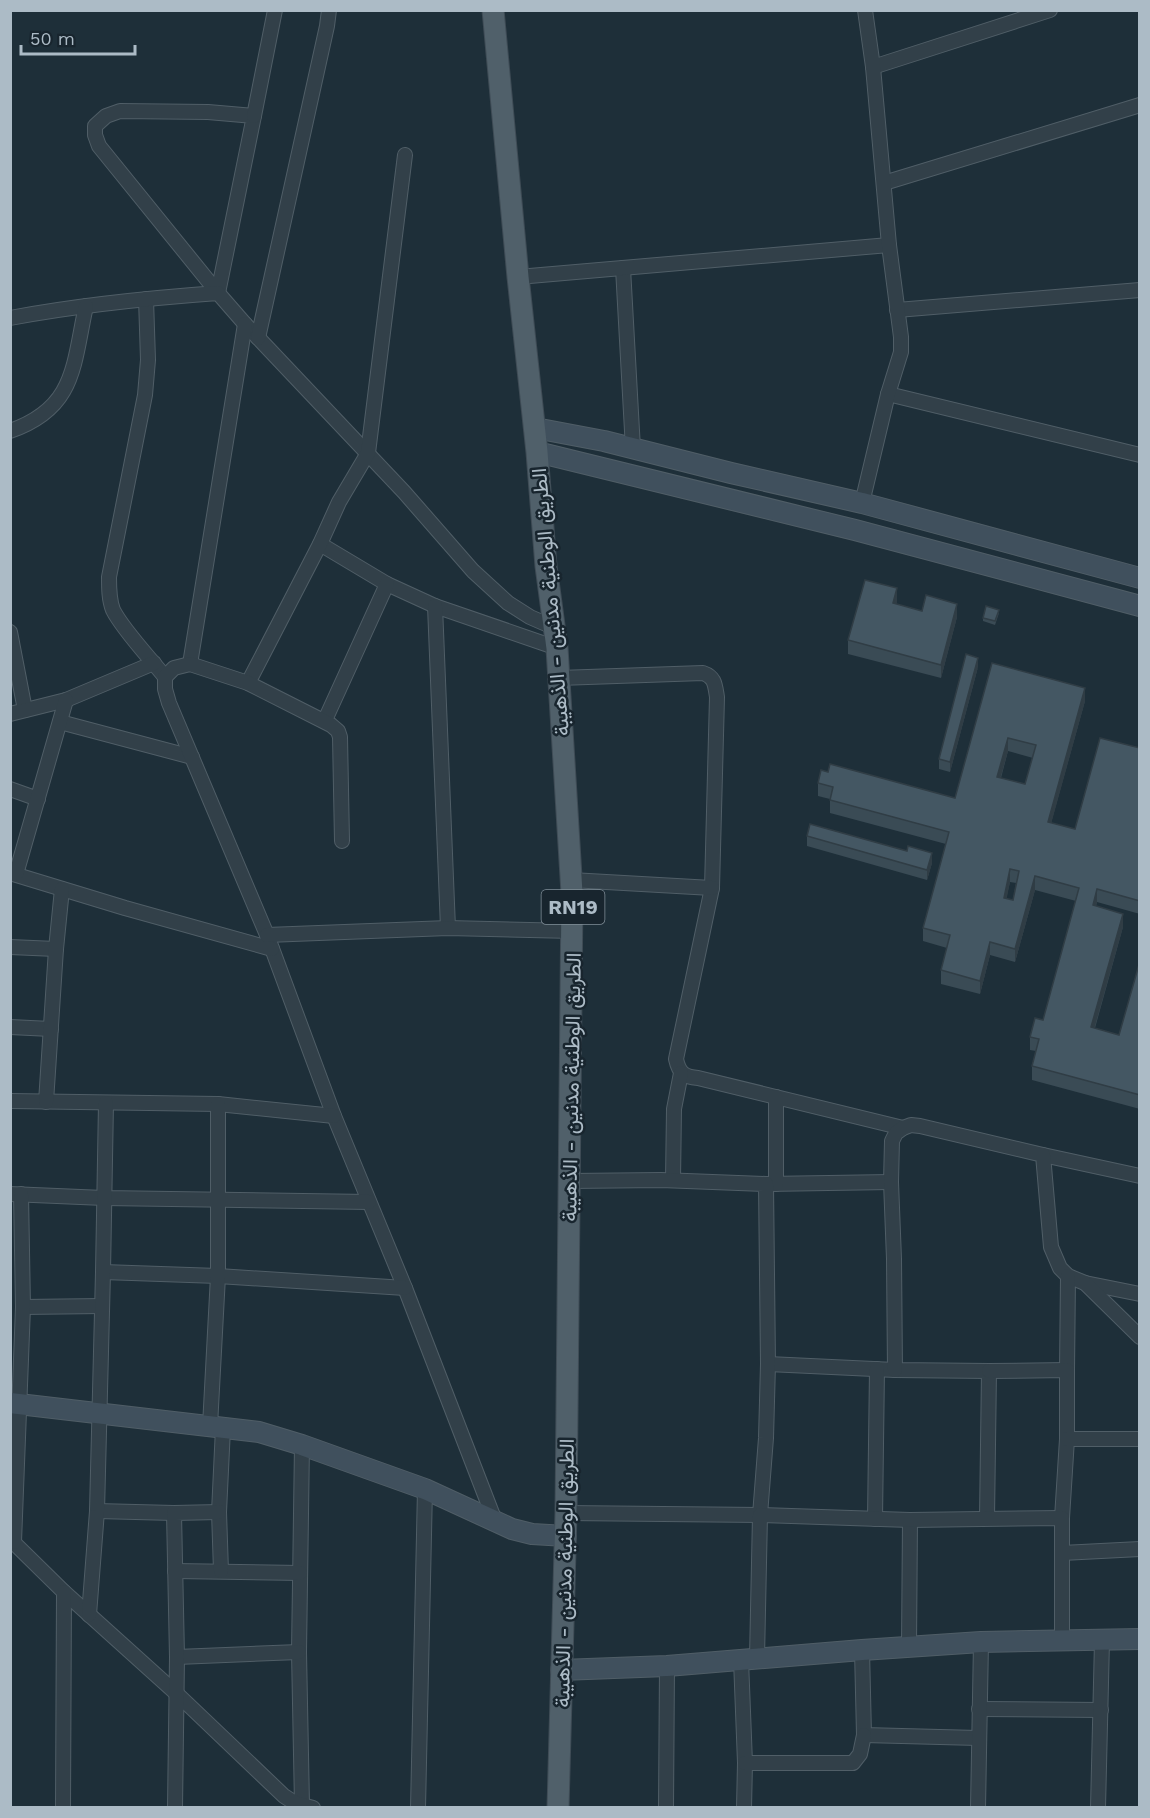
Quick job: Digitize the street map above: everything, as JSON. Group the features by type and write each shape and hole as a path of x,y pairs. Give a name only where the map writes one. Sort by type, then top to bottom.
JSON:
{"main road":[{"name":"الطريق الوطنية مدنين - الذهيبة","path":"493,10 553,627 557,648 573,931 566,1536 558,1808"}],"street":[{"path":"258,338 329,10"},
{"path":"862,503 888,394 901,352 873,67 865,10"},
{"path":"873,67 1050,10"},
{"path":"218,293 275,11"},
{"path":"884,183 1140,105"},
{"path":"254,116 208,112 120,111 106,116 95,126 95,135 99,146 218,293 368,453 473,571 508,603 530,617 553,627"},
{"path":"248,683 320,544 339,502 368,453 405,155"},
{"path":"518,277 889,244"},
{"path":"623,268 633,449"},
{"path":"897,310 1140,290"},
{"path":"10,318 86,306 218,293"},
{"path":"146,299 148,360 145,395 109,577 112,609 165,677 165,689 169,703 267,935 334,1116 405,1288 495,1521"},
{"path":"10,430 38,418 52,408 63,394 71,376 86,306"},
{"path":"190,664 245,324"},
{"path":"888,394 1140,454"},
{"path":"535,428 604,441 862,503 1140,578"},
{"path":"537,452 832,524 1140,606"},
{"path":"320,544 387,584 435,606 557,648"},
{"path":"325,720 387,584"},
{"path":"435,606 448,928"},
{"path":"10,632 25,711"},
{"path":"10,714 66,700 154,663"},
{"path":"165,677 174,668 190,664 248,683 325,720 338,731 342,842"},
{"path":"559,678 703,673 710,675 713,679 717,697 712,888 676,1059 681,1073 686,1077 903,1128"},
{"path":"66,700 38,799 13,873 272,949"},
{"path":"60,722 192,757"},
{"path":"10,789 38,799"},
{"path":"571,880 712,888"},
{"path":"46,1102 62,889"},
{"path":"267,935 448,928 573,931"},
{"path":"10,947 56,949"},
{"path":"10,1027 51,1029"},
{"path":"673,1180 674,1109 681,1073"},
{"path":"744,1808 749,1659 766,1438 771,1184 776,1097"},
{"path":"10,1101 218,1104 334,1116"},
{"path":"89,1615 97,1511 106,1103"},
{"path":"218,1104 217,1427 221,1571"},
{"path":"895,1370 891,1182 892,1141 896,1133 912,1125 920,1126 1140,1176"},
{"path":"1043,1155 1051,1247 1060,1268 1068,1276 1085,1282 1140,1294"},
{"path":"570,1181 673,1180 771,1184 891,1182"},
{"path":"302,1445 299,1652 308,1806 284,1802 177,1694 64,1592 12,1540 15,1403 23,1307 17,1271 16,1194 104,1198 369,1202"},
{"path":"103,1272 218,1276 405,1288"},
{"path":"1062,1640 1062,1518 1067,1439 1068,1276"},
{"path":"1085,1282 1140,1337"},
{"path":"23,1307 102,1306"},
{"path":"768,1364 895,1370 1067,1370"},
{"path":"875,1519 877,1369"},
{"path":"987,1518 989,1371"},
{"path":"15,1403 259,1432 302,1445 424,1490 512,1529 531,1534 566,1536"},
{"path":"1067,1439 1140,1438"},
{"path":"418,1808 424,1490"},
{"path":"97,1511 219,1512"},
{"path":"174,1513 177,1657 175,1808"},
{"path":"566,1513 760,1515 910,1520 1062,1518"},
{"path":"909,1646 910,1520"},
{"path":"1062,1553 1140,1549"},
{"path":"175,1571 300,1573"},
{"path":"63,1808 64,1592"},
{"path":"561,1670 667,1666 981,1642 1140,1639"},
{"path":"1098,1808 1102,1641"},
{"path":"978,1808 981,1642"},
{"path":"745,1763 853,1763 860,1754 864,1735 862,1650"},
{"path":"177,1657 299,1652"},
{"path":"666,1808 667,1666"},
{"path":"978,1709 1101,1710"},
{"path":"864,1735 978,1738"}],"building":[{"path":"865,580 897,588 893,603 922,611 926,595 957,604 941,665 848,640"},
{"path":"986,606 999,610 995,621 983,618"},
{"path":"966,654 978,658 950,762 939,759"},
{"path":"992,663 1085,688 1048,822 1075,829 1100,738 1140,748 1140,901 1097,889 1093,905 1123,914 1091,1027 1119,1035 1140,961 1140,1095 1032,1066 1039,1039 1030,1037 1035,1018 1043,1020 1079,888 1035,876 1015,949 990,942 980,981 941,970 950,935 923,928 949,832 830,800 833,787 818,783 821,770 828,772 830,764 955,798","holes":["1008,738 1036,745 1025,784 997,777","1010,869 1019,871 1013,900 1004,898"]},
{"path":"810,824 907,851 908,846 932,853 927,870 807,836"}]}
